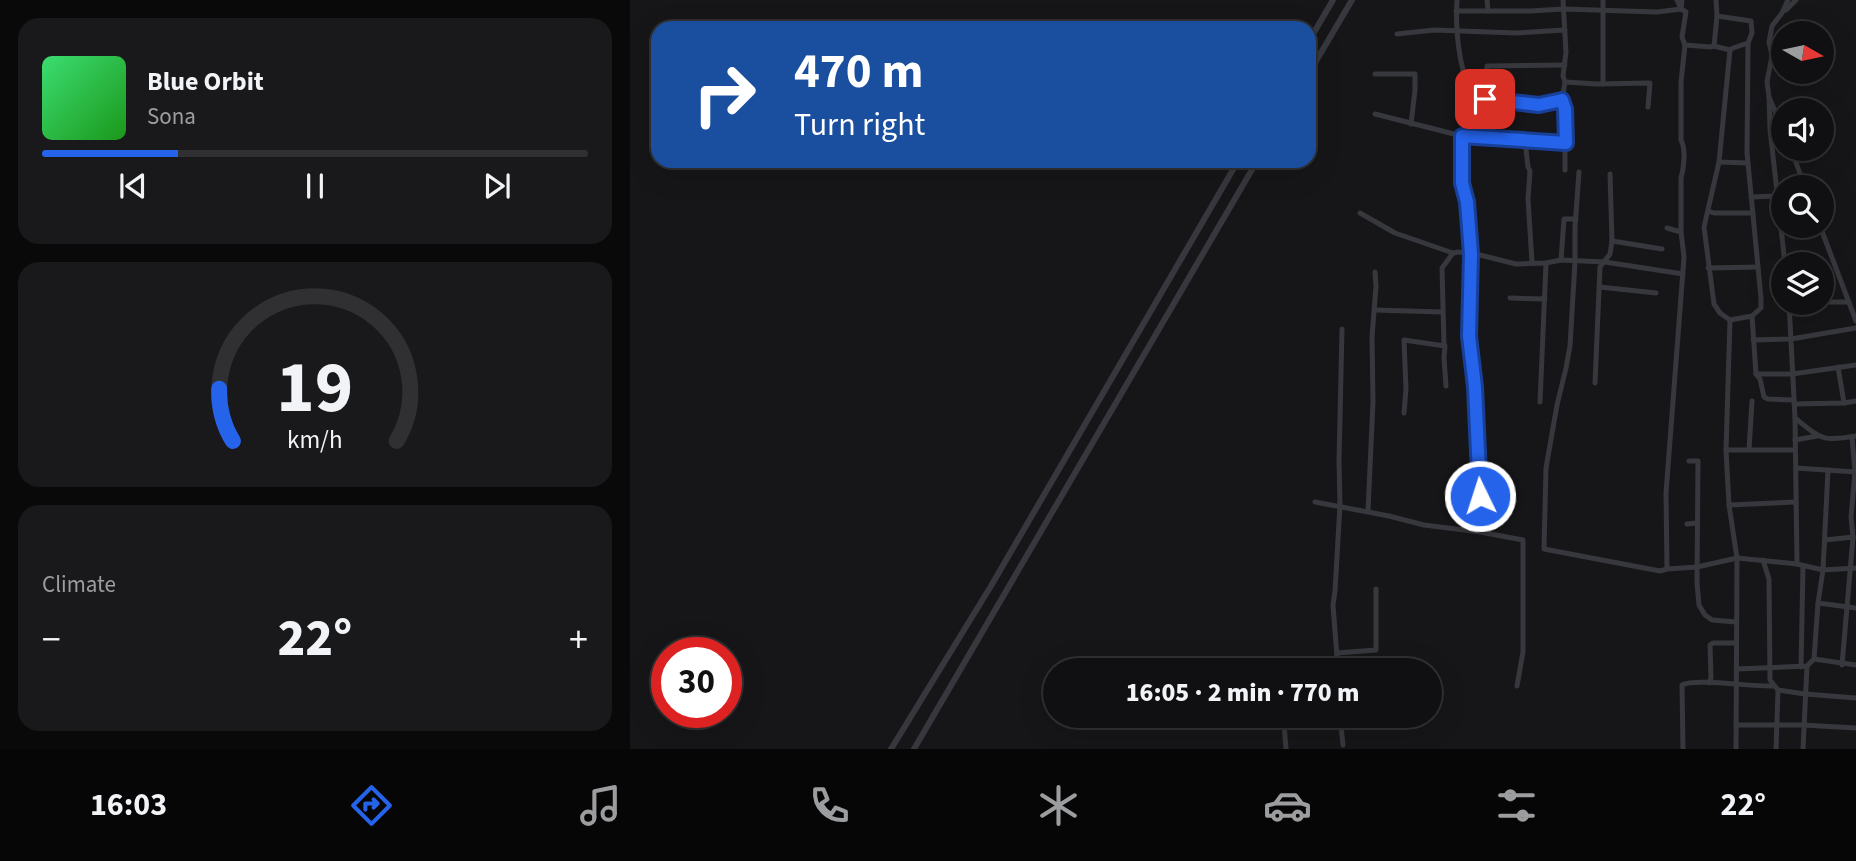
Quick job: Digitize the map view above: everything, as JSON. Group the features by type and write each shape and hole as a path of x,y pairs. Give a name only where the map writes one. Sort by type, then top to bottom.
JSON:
{"street":[{"path":"1316,29 1333,0"},
{"path":"1316,61 1352,0"},
{"path":"1457,0 1458,43 1472,98 1539,105 1562,100"},
{"path":"1487,0 1488,10"},
{"path":"1563,0 1565,82 1562,100 1565,109 1566,143 1564,170"},
{"path":"1603,0 1603,84"},
{"path":"1667,569 1666,493 1684,257 1681,232 1684,144 1681,139 1681,82 1685,45 1682,37 1686,12 1681,9 1677,0"},
{"path":"1681,9 1682,0"},
{"path":"1714,46 1716,0"},
{"path":"1782,13 1788,0"},
{"path":"1775,175 1767,82 1772,56 1769,42 1772,26 1796,0"},
{"path":"1457,11 1603,9 1657,12 1681,9"},
{"path":"1717,16 1751,20 1752,33 1748,43 1748,163 1761,298 1760,308 1752,316 1730,320 1720,313 1714,304 1704,228 1719,162 1730,50"},
{"path":"1397,34 1458,29 1517,33 1565,30"},
{"path":"1685,45 1714,46 1730,50 1748,43"},
{"path":"1485,99 1487,66 1564,65"},
{"path":"1375,74 1415,74 1411,124"},
{"path":"1565,82 1650,83 1648,107"},
{"path":"1769,97 1771,102"},
{"path":"1375,114 1462,136 1566,143"},
{"path":"1462,136 1462,183 1467,202 1471,254 1469,336 1475,387 1482,517 1480,532"},
{"path":"1525,141 1530,171 1528,199 1532,262"},
{"path":"1719,162 1748,163"},
{"path":"891,749 991,586 1234,168"},
{"path":"914,749 1253,168"},
{"path":"1580,172 1570,346 1546,468 1545,549 1660,571 1697,567 1737,558 1823,570 1853,568"},
{"path":"1595,383 1600,267 1610,254 1612,241 1610,174"},
{"path":"1751,197 1771,196"},
{"path":"1708,211 1753,213"},
{"path":"1360,213 1395,233 1453,253 1476,254 1516,264 1561,260 1605,262 1683,274"},
{"path":"1561,260 1564,219 1576,219"},
{"path":"1668,228 1681,232"},
{"path":"1825,238 1856,321"},
{"path":"1612,241 1662,249"},
{"path":"1446,386 1442,268 1453,253"},
{"path":"1540,402 1546,263"},
{"path":"1708,268 1758,267"},
{"path":"1368,511 1375,272"},
{"path":"1600,287 1656,293"},
{"path":"1510,298 1545,299"},
{"path":"1834,302 1849,302"},
{"path":"1375,310 1442,312"},
{"path":"1790,315 1805,694 1803,749"},
{"path":"1752,316 1756,374 1766,399 1844,404 1856,401"},
{"path":"1730,320 1726,450 1737,558 1736,749"},
{"path":"1753,340 1791,339 1856,328"},
{"path":"1337,658 1333,605 1340,505 1342,329"},
{"path":"1404,413 1404,340 1444,345"},
{"path":"1756,374 1792,374 1856,365"},
{"path":"1838,368 1844,404"},
{"path":"1749,450 1752,401"},
{"path":"1795,418 1824,439 1854,436 1856,472 1851,517 1854,537 1853,568 1842,665"},
{"path":"1795,440 1817,436"},
{"path":"1726,450 1795,450"},
{"path":"1689,461 1698,461 1699,605 1712,620 1736,622"},
{"path":"1796,468 1856,472"},
{"path":"1735,668 1804,667 1814,659 1823,570 1828,470"},
{"path":"1315,502 1368,511 1424,526 1523,540 1523,652 1517,686"},
{"path":"1730,505 1796,502"},
{"path":"1687,524 1697,523"},
{"path":"1825,540 1854,537"},
{"path":"1763,560 1769,579 1770,680 1775,688 1776,749"},
{"path":"1337,653 1376,650 1376,589"},
{"path":"1818,603 1856,608"},
{"path":"1709,683 1710,645 1736,643"},
{"path":"1814,659 1856,666"},
{"path":"1683,749 1682,685 1686,682 1775,688 1805,694 1856,698"},
{"path":"1736,725 1856,728"},
{"path":"1284,728 1286,749"},
{"path":"1341,728 1343,746"}],"route":[{"path":"1480,496 1475,387 1469,336 1471,254 1467,202 1462,183 1462,136 1566,143 1565,109 1562,100 1539,105 1485,99"}]}
